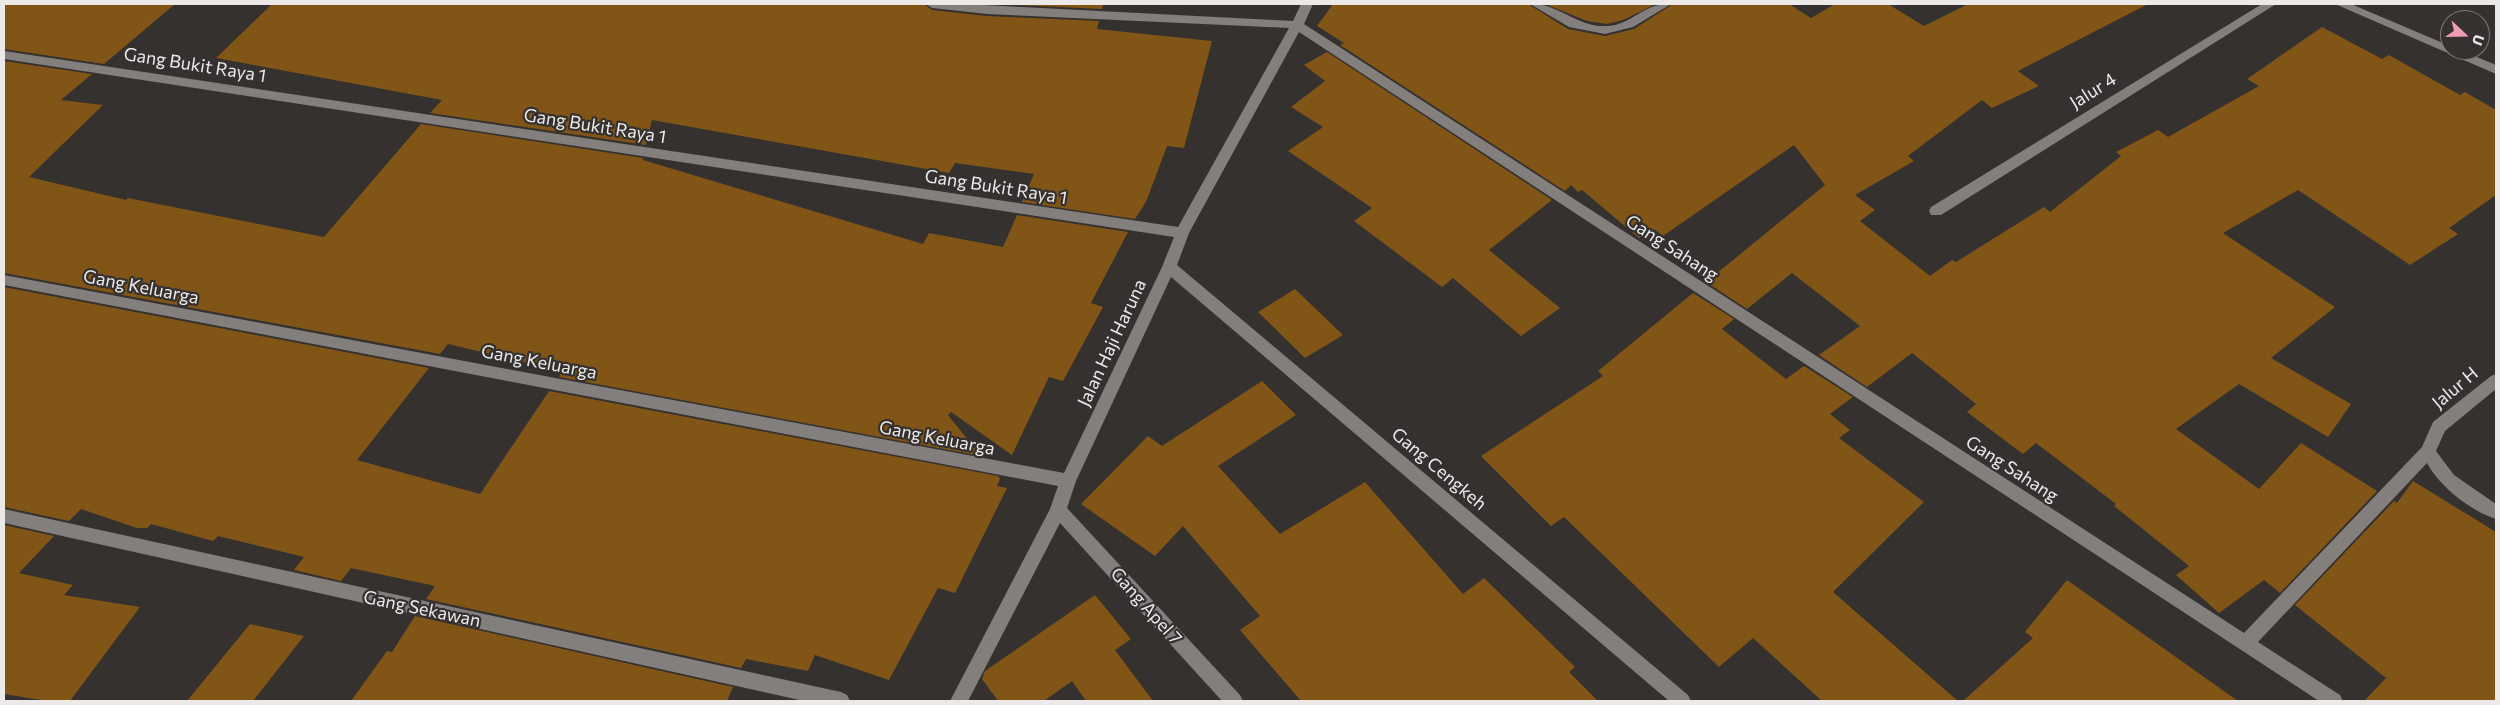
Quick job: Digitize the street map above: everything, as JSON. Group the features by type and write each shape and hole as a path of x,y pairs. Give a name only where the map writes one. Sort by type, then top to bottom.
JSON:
{"street":[{"path":"932,4 986,10 1297,25"},
{"name":"Jalan Haji Haruna","path":"959,701 1058,510 1068,482 1169,267 1182,234 1297,25 1306,4"},
{"path":"1536,4 1579,27 1597,30 1617,29 1665,4"},
{"name":"Jalur 4","path":"1936,211 2270,4"},
{"path":"2341,4 2496,70"},
{"name":"Gang Sahang","path":"1297,25 2334,701"},
{"name":"Gang Bukit Raya 1","path":"4,55 1182,234"},
{"name":"Gang Cengkeh","path":"1169,267 1682,701"},
{"name":"Gang Keluarga","path":"4,280 1068,482"},
{"name":"Jalur H","path":"2245,644 2428,451 2439,427 2496,380"},
{"path":"2428,451 2436,464 2458,489 2496,512"},
{"name":"Gang Apel 7","path":"1058,510 1234,701"},
{"name":"Gang Sekawan","path":"4,516 840,701"}],"building":[{"path":"4,4 175,4 104,64 4,49"},
{"path":"272,4 924,4 932,10 987,16 1099,21 1097,29 1212,41 1184,148 1167,146 1146,202 1135,219 1022,202 1034,174 955,163 949,173 652,120 646,145 430,113 442,100 216,58"},
{"path":"996,4 1103,4 1102,9"},
{"path":"1333,4 1528,4 1568,29 1605,36 1634,29 1673,4 1789,4 1811,18 1835,4 1888,4 1924,26 1968,4 2148,4 2018,71 2039,86 1992,108 1982,100 1908,156 1914,161 1855,195 1875,210 1860,221 1930,276 1952,260 1956,262 2044,207 2050,212 2121,156 2116,152 2158,130 2168,137 2259,86 2247,79 2322,27 2382,59 2389,55 2460,95 2465,92 2496,110 2496,195 2449,228 2458,234 2410,265 2298,190 2223,233 2335,307 2271,358 2351,404 2328,437 2239,384 2176,429 2259,489 2301,443 2377,491 2280,593 2264,580 2219,613 2176,575 2189,566 2114,506 2116,504 2036,443 2023,454 1967,412 1976,404 1912,353 1867,387 1819,355 1860,326 1792,273 1747,309 1706,282 1825,185 1794,145 1663,236 1654,229 1639,238 1582,190 1578,192 1571,185 1565,191 1340,45 1344,43 1317,26"},
{"path":"1545,4 1656,4 1623,20 1607,24 1587,21"},
{"path":"1327,52 1552,200 1489,250 1560,308 1521,336 1453,278 1442,287 1354,221 1372,208 1288,151 1323,127 1291,107 1325,81 1304,65"},
{"path":"4,61 92,74 61,100 103,105 29,177 126,200 128,198 324,237 421,124 643,158 643,160 923,244 929,233 1003,247 1017,215 1128,232 1091,303 1103,307 1063,381 1049,377 1012,455 951,412 948,415 981,456 559,377 562,371 448,344 440,354 4,273"},
{"path":"4,287 429,368 357,460 480,494 549,391 998,476 1000,479 997,486 1007,488 955,593 938,588 889,680 815,655 808,671 746,659 741,668 426,599 435,586 351,568 341,581 294,570 304,557 218,536 213,541 151,524 147,528 137,528 81,509 69,521 4,507"},
{"path":"1295,289 1343,335 1305,358 1258,312"},
{"path":"1693,293 1734,319 1722,329 1786,379 1804,366 1853,397 1830,414 1850,430 1839,438 1924,502 1833,592 1958,701 1822,701 1753,638 1719,667 1564,517 1551,526 1481,456 1603,376 1598,371"},
{"path":"1262,381 1296,415 1218,466 1280,534 1365,482 1463,594 1484,578 1575,667 1569,672 1598,701 1301,701 1240,630 1260,616 1183,526 1155,556 1081,504 1148,436 1162,446"},
{"path":"2413,481 2496,532 2496,701 2364,701 2386,678 2295,605 2394,501 2397,503"},
{"path":"4,525 54,536 19,573 73,585 64,595 140,607 70,701 47,701 4,694"},
{"path":"2067,580 2238,701 1963,701 2033,638 2025,632"},
{"path":"1095,595 1131,639 1115,650 1153,701 1086,701 1072,681 1044,701 998,701 982,679 985,671"},
{"path":"415,616 733,687 727,701 351,701 387,651 392,652"},
{"path":"250,624 304,636 253,701 187,701"}]}
